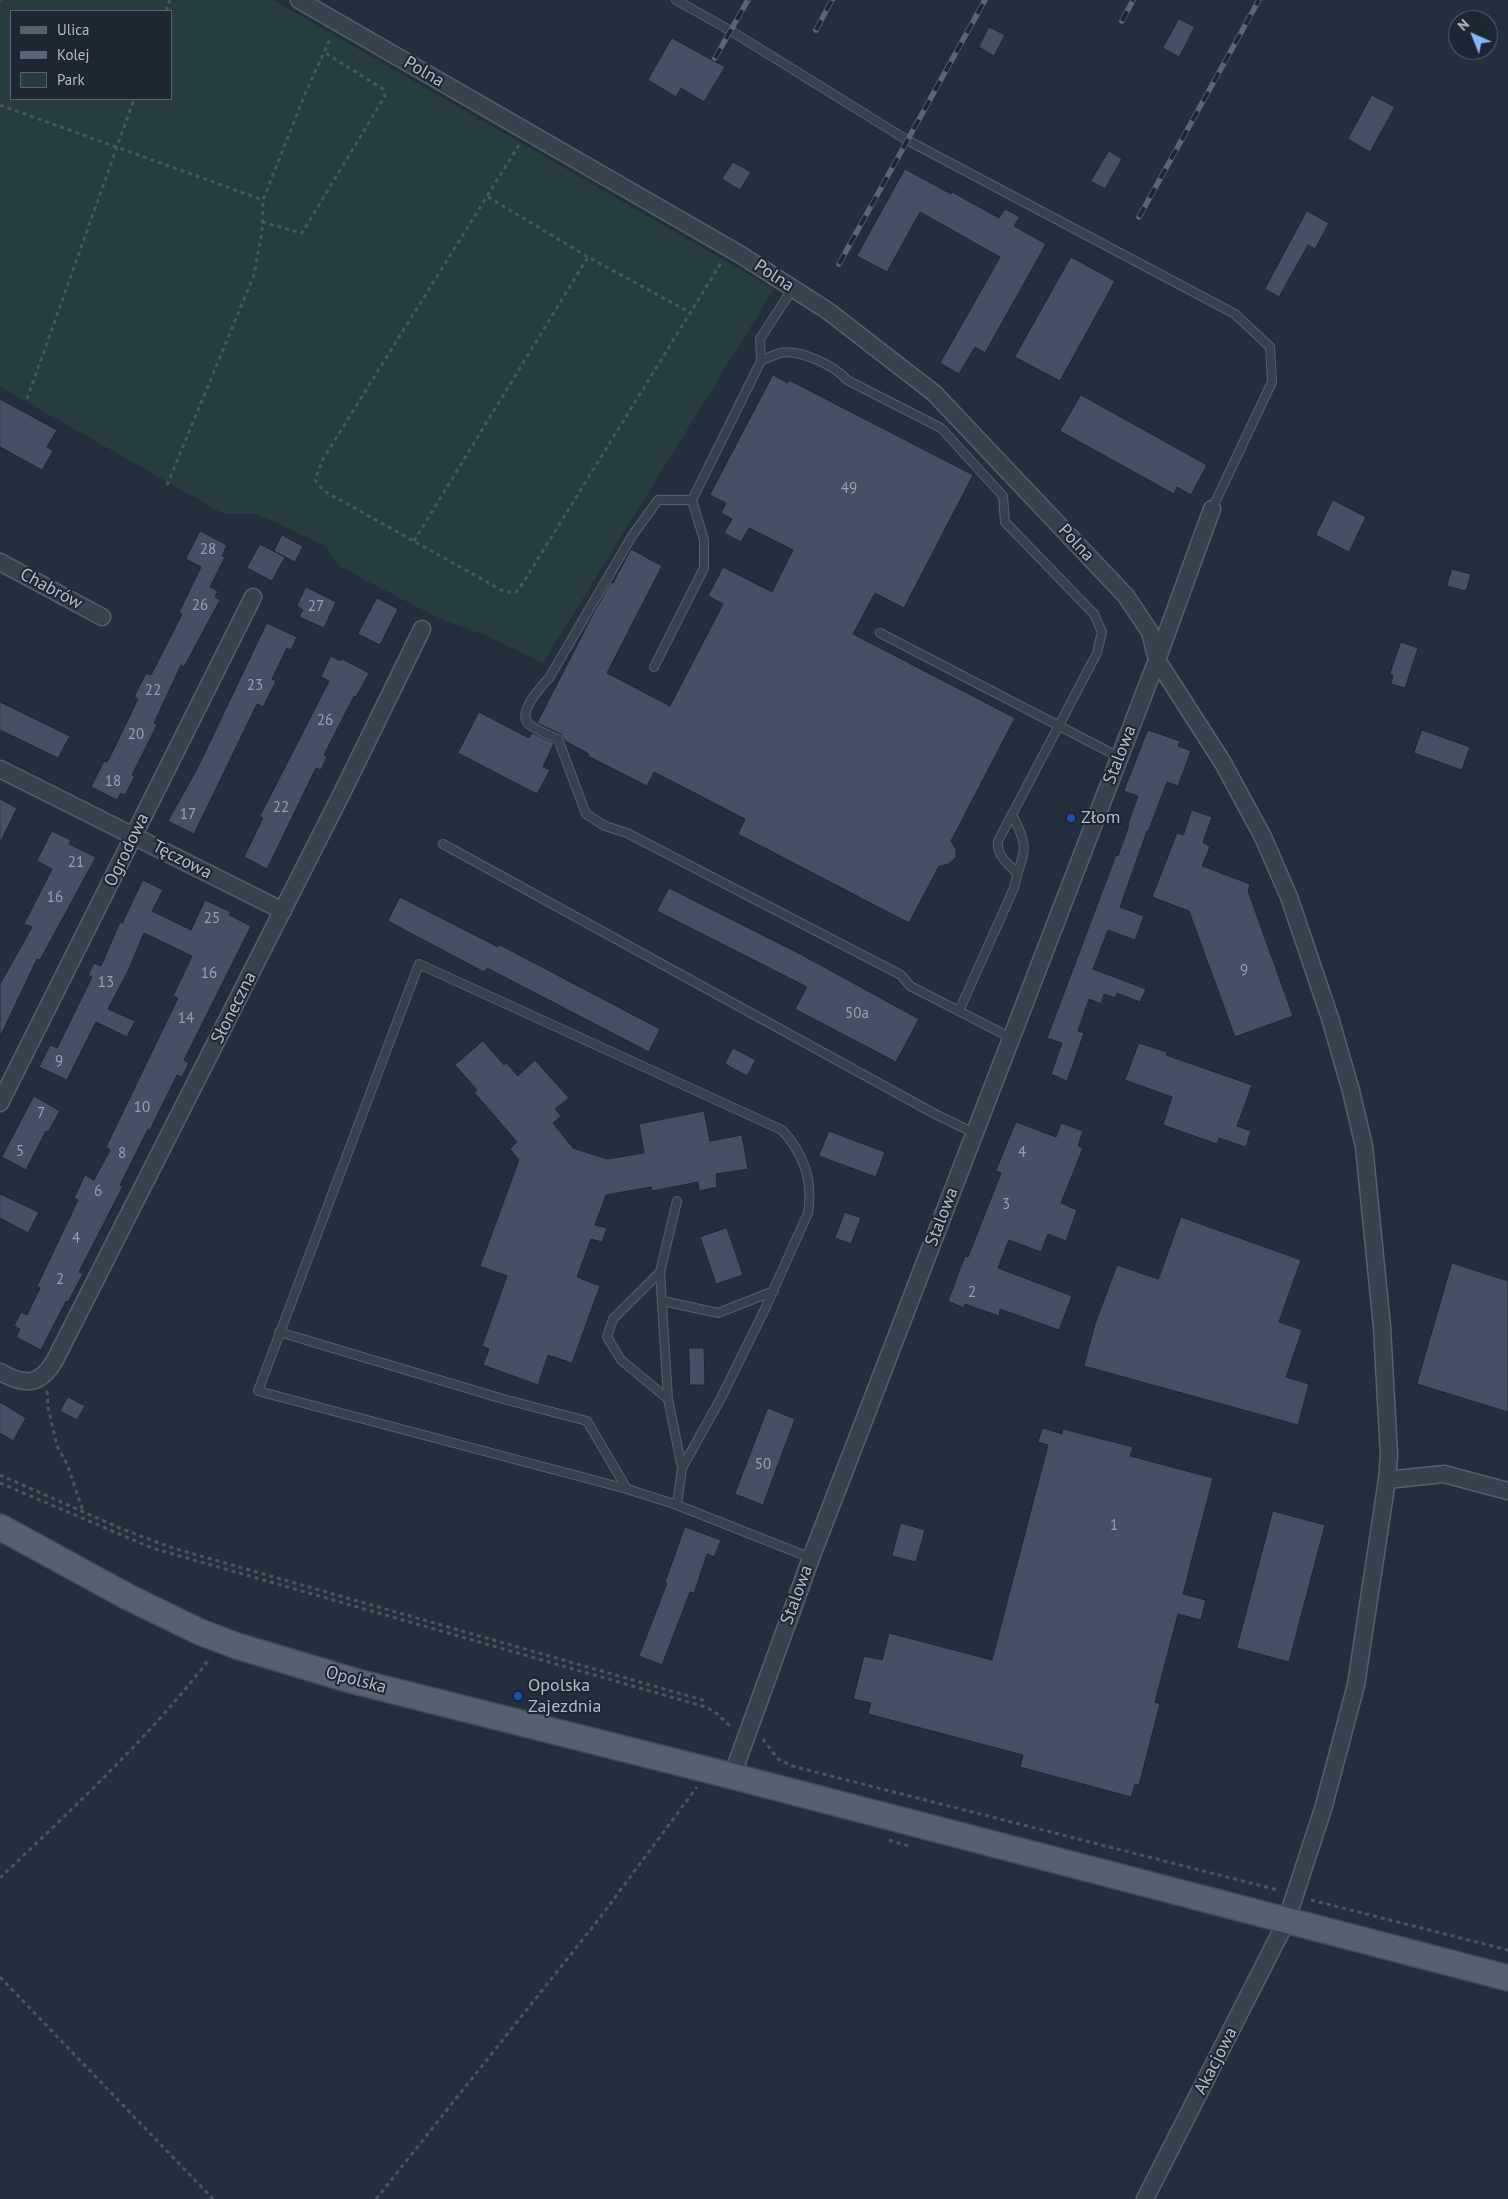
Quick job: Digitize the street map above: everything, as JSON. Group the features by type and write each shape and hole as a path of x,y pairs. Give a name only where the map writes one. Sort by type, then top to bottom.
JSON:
{"main road":[{"name":"Opolska","path":"0,1528 128,1597 219,1640 354,1681 1508,1978"}],"street":[{"name":"Polna","path":"299,0 730,248 828,311 934,393 1126,596 1150,632 1158,660 1218,755 1263,837 1289,897 1307,947 1352,1091 1364,1146 1372,1212 1382,1327 1389,1455 1387,1480"},
{"name":"Stalowa","path":"721,1774 811,1558 1010,1038 1158,660 1212,509"},
{"name":"Chabrów","path":"0,562 102,616"},
{"name":"Ogrodowa","path":"0,1103 253,597"},
{"name":"Słoneczna","path":"42,1377 282,911 422,629"},
{"name":"Tęczowa","path":"0,769 282,911"},
{"path":"0,1372 22,1382 42,1377"},
{"path":"1387,1480 1444,1474 1508,1491"},
{"name":"Akacjowa","path":"1145,2199 1286,1922 1323,1809 1356,1684 1387,1480"}],"lane":[{"path":"676,0 732,31 907,140 1235,314 1270,346 1272,382 1212,509"},
{"path":"654,667 704,568 704,540 692,500 762,360 760,339 793,288"},
{"path":"762,360 781,353 803,354 840,372 847,380 941,428 999,490 1005,504 1005,522 1094,614 1102,632 1097,653 998,841 997,848 1017,873"},
{"path":"692,500 658,500 632,536 549,678 534,695 525,714 528,724 558,739 586,814 606,826 627,833 901,975 910,986 1010,1038"},
{"path":"880,633 1119,757"},
{"path":"959,1011 1014,888 1017,873 1024,857 1025,842 1011,816"},
{"path":"443,844 935,1114 974,1133"},
{"path":"682,1468 721,1398 774,1291 808,1213 810,1196 803,1159 794,1143 782,1130 419,964 258,1391 627,1489 678,1505 811,1558"},
{"path":"677,1201 660,1272 668,1399 682,1468 678,1505"},
{"path":"660,1272 613,1319 607,1337 621,1360 668,1399"},
{"path":"662,1301 718,1313 774,1291"},
{"path":"279,1332 503,1399 587,1421 627,1489"}],"path":[{"path":"167,485 254,275 262,222 263,200 324,52 340,24"},
{"path":"262,222 302,233 385,96 384,89 324,52"},
{"path":"27,399 134,100"},
{"path":"0,105 263,200"},
{"path":"527,132 323,459 315,480 324,491 505,592 516,592 730,248"},
{"path":"488,197 588,257 691,313"},
{"path":"414,541 588,257"},
{"path":"42,1377 57,1446 67,1464 85,1519"},
{"path":"0,1475 83,1512 173,1548 706,1701"},
{"path":"0,1483 152,1548 702,1706 714,1712 731,1727"},
{"path":"0,1878 170,1708 210,1659 219,1640"},
{"path":"762,1738 765,1739 778,1759 792,1766 1282,1892"},
{"path":"376,2199 721,1774"},
{"path":"1307,1899 1508,1950"},
{"path":"0,1977 213,2199"}],"green space":[{"path":"0,0 273,0 774,289 543,663 485,635 440,619 341,567 325,546 257,514 224,514 0,387"}],"building":[{"path":"1179,19 1195,27 1179,57 1163,48"},
{"path":"989,27 1005,35 994,56 979,47"},
{"path":"672,38 725,67 704,102 681,88 676,97 648,80"},
{"path":"1372,95 1395,107 1370,152 1348,139"},
{"path":"1109,151 1122,159 1105,189 1091,181"},
{"path":"733,162 751,172 740,190 722,179"},
{"path":"905,169 999,218 1005,209 1020,217 1014,226 1046,244 985,353 975,347 959,374 940,363 1000,257 920,212 887,272 857,256"},
{"path":"1307,211 1329,223 1315,249 1308,245 1279,297 1265,289"},
{"path":"1071,257 1115,281 1060,381 1015,357"},
{"path":"773,375 788,383 789,380 973,475 904,608 875,593 853,634 1015,718 951,841 956,849 956,857 949,864 939,866 909,923 738,834 745,819 654,772 647,786 588,756 589,754 565,741 561,734 537,723 594,612 611,582 613,583 631,549 662,566 607,673 670,706 723,604 708,596 723,567 772,592 793,550 749,528 741,542 724,533 732,519 721,513 726,503 710,495"},
{"path":"1081,395 1207,465 1191,495 1177,487 1174,494 1060,431"},
{"path":"0,399 57,430 47,447 53,451 42,470 0,447"},
{"path":"1333,500 1366,517 1349,552 1316,535"},
{"path":"200,531 227,545 222,556 225,557 210,587 218,591 215,597 220,600 184,667 181,665 154,723 157,725 132,775 135,776 125,795 121,793 117,800 91,787 104,761 107,762 109,759 138,699 134,697 146,673 151,675 182,614 179,612 201,567 186,559"},
{"path":"282,535 303,546 295,562 274,551"},
{"path":"260,544 285,557 272,581 247,568"},
{"path":"1452,569 1471,574 1466,591 1447,586"},
{"path":"306,587 336,602 324,628 299,617 303,610 297,606"},
{"path":"377,598 398,609 380,645 358,634"},
{"path":"267,623 297,637 291,650 287,648 272,679 276,681 263,707 257,704 194,834 168,821 198,767"},
{"path":"1401,642 1418,648 1405,688 1391,684 1393,675 1390,674"},
{"path":"331,656 340,661 342,659 369,673 356,697 354,696 324,755 327,757 321,770 316,768 267,869 244,857 263,818 260,816 329,681 321,677"},
{"path":"0,702 70,736 58,758 0,730"},
{"path":"479,712 529,738 532,733 554,743 543,767 550,770 537,794 458,753"},
{"path":"1148,730 1180,741 1178,746 1191,751 1178,786 1167,782 1120,907 1144,916 1135,940 1108,930 1093,969 1146,989 1140,1002 1117,993 1115,998 1104,994 1101,1004 1089,999 1078,1031 1084,1033 1067,1081 1051,1074 1062,1043 1047,1038 1129,825 1138,796 1124,791"},
{"path":"1422,730 1470,747 1462,770 1414,753"},
{"path":"0,799 17,808 0,843"},
{"path":"1192,810 1212,817 1203,842 1210,847 1202,866 1250,884 1248,891 1293,1016 1235,1037 1189,911 1152,897 1177,833 1183,835"},
{"path":"52,831 71,840 69,844 96,857 40,960 37,959 0,1037 0,984 32,927 24,924 52,869 37,861"},
{"path":"143,880 163,890 152,911 191,930 205,900 231,912 229,915 251,926 184,1060 189,1063 182,1077 177,1075 150,1130 148,1129 120,1185 123,1186 79,1272 83,1274 68,1302 66,1301 41,1350 16,1337 20,1329 14,1326 21,1312 27,1315 40,1288 37,1286 78,1200 74,1198 85,1175 94,1180 110,1150 106,1147 178,998 173,996 192,956 144,933 128,971 108,1009 135,1021 127,1037 96,1022 67,1080 39,1067 50,1045 57,1048 92,977 88,975 94,963 101,966 120,922 122,923"},
{"path":"669,888 802,955 919,1019 896,1062 795,1009 807,987 657,911"},
{"path":"400,897 498,947 500,945 660,1029 649,1052 487,968 484,972 388,921"},
{"path":"483,1041 504,1065 506,1063 518,1076 535,1060 569,1098 555,1109 561,1116 553,1123 573,1148 607,1159 644,1153 639,1124 704,1111 710,1141 742,1135 748,1169 716,1174 717,1187 699,1191 698,1182 652,1191 651,1187 606,1195 595,1225 607,1228 602,1242 591,1239 577,1277 600,1286 572,1363 548,1355 538,1385 483,1365 489,1349 482,1346 507,1276 480,1266 519,1160 510,1149 517,1142 474,1092 477,1090 455,1065"},
{"path":"1139,1043 1167,1052 1166,1055 1252,1085 1237,1126 1251,1131 1246,1147 1219,1138 1217,1144 1163,1125 1172,1097 1125,1080"},
{"path":"733,1048 756,1060 747,1076 725,1064"},
{"path":"34,1096 60,1111 48,1132 46,1131 26,1170 2,1157"},
{"path":"1016,1122 1056,1137 1061,1123 1083,1131 1078,1146 1083,1148 1061,1203 1077,1210 1066,1241 1048,1234 1041,1252 1009,1240 998,1268 1072,1296 1059,1330 1000,1309 999,1316 965,1304 964,1308 948,1301 965,1256 968,1257 1001,1173 996,1171"},
{"path":"829,1131 885,1152 876,1177 819,1156"},
{"path":"0,1194 39,1212 28,1233 0,1218"},
{"path":"845,1212 861,1218 851,1244 835,1238"},
{"path":"1181,1217 1301,1260 1279,1322 1302,1330 1286,1377 1309,1384 1298,1425 1084,1366 1095,1324 1117,1265 1158,1279"},
{"path":"727,1228 743,1275 716,1284 700,1237"},
{"path":"1452,1263 1508,1281 1508,1412 1417,1384"},
{"path":"689,1348 704,1348 705,1385 690,1385"},
{"path":"68,1397 85,1406 77,1420 60,1411"},
{"path":"0,1402 26,1418 13,1441 0,1433"},
{"path":"768,1408 795,1419 763,1505 735,1494"},
{"path":"1043,1428 1062,1434 1063,1429 1133,1447 1130,1456 1213,1478 1183,1594 1206,1600 1201,1620 1178,1614 1155,1702 1160,1704 1139,1785 1135,1784 1131,1797 1020,1767 1023,1755 868,1714 871,1703 853,1699 864,1656 882,1660 889,1633 992,1660 1048,1445 1038,1442"},
{"path":"1273,1511 1325,1525 1289,1662 1237,1648"},
{"path":"901,1523 925,1530 916,1562 892,1556"},
{"path":"685,1527 721,1540 714,1557 707,1554 694,1593 690,1592 662,1665 639,1656 667,1583 665,1583"}],"railway":[{"path":"715,58 748,0"},
{"path":"816,30 832,0"},
{"path":"839,264 985,0"},
{"path":"1122,21 1133,0"},
{"path":"1139,217 1259,0"}],"place":[{"name":"Złom","path":"1071,818"},
{"name":"Opolska Zajezdnia","path":"518,1696"}]}
